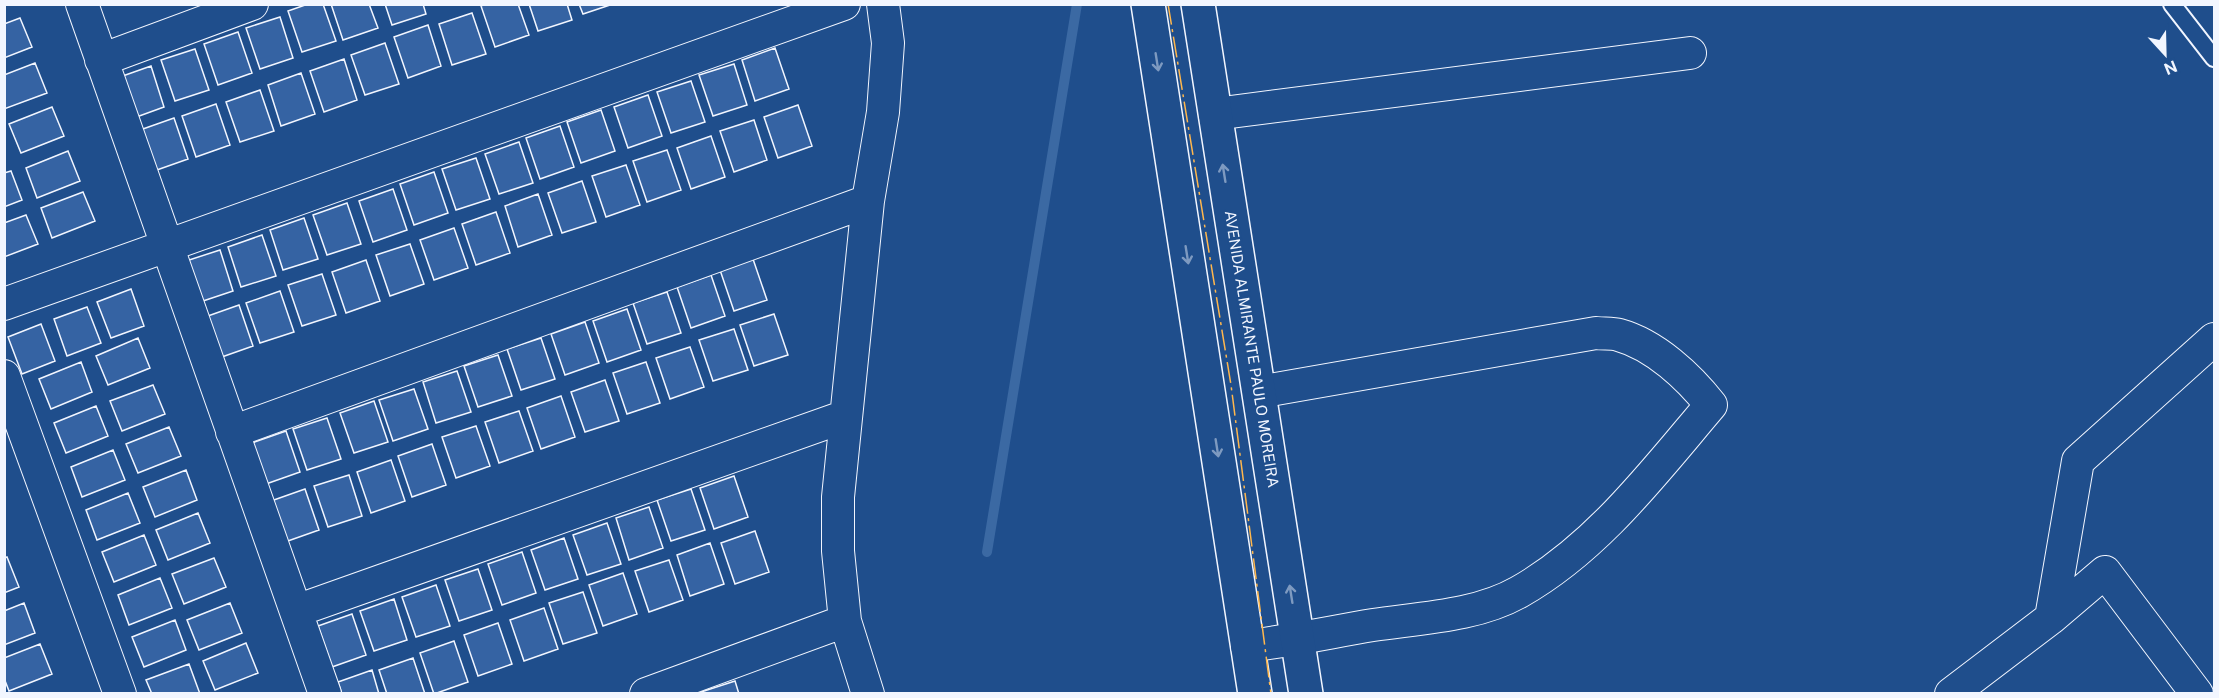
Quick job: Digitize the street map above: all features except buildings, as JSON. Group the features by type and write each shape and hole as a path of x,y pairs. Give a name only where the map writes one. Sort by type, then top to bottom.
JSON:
{"main road":[{"path":"1148,4 1255,693"},
{"name":"AVENIDA ALMIRANTE PAULO MOREIRA","path":"1198,4 1306,693"}],"street":[{"path":"82,4 325,693"},
{"path":"101,60 252,4"},
{"path":"4,304 844,4"},
{"path":"868,693 844,621 838,551 838,497 868,201 883,112 888,43 883,4"},
{"path":"1215,114 1690,53"},
{"path":"232,432 868,201"},
{"path":"1247,646 1298,640 1457,613 1517,593 1544,577 1614,516 1711,405 1670,363 1635,340 1616,334 1596,333 1259,392"},
{"path":"2051,618 2078,461 2214,339"},
{"path":"4,376 120,693"},
{"path":"296,611 846,416"},
{"path":"1951,693 2051,618 2105,572 2197,693"},
{"path":"646,693 844,621"}],"lane":[{"path":"2172,4 2214,58"}],"waterway":[{"path":"987,552 1077,4"}],"power":[{"path":"1168,4 1231,385 1271,694"}]}
